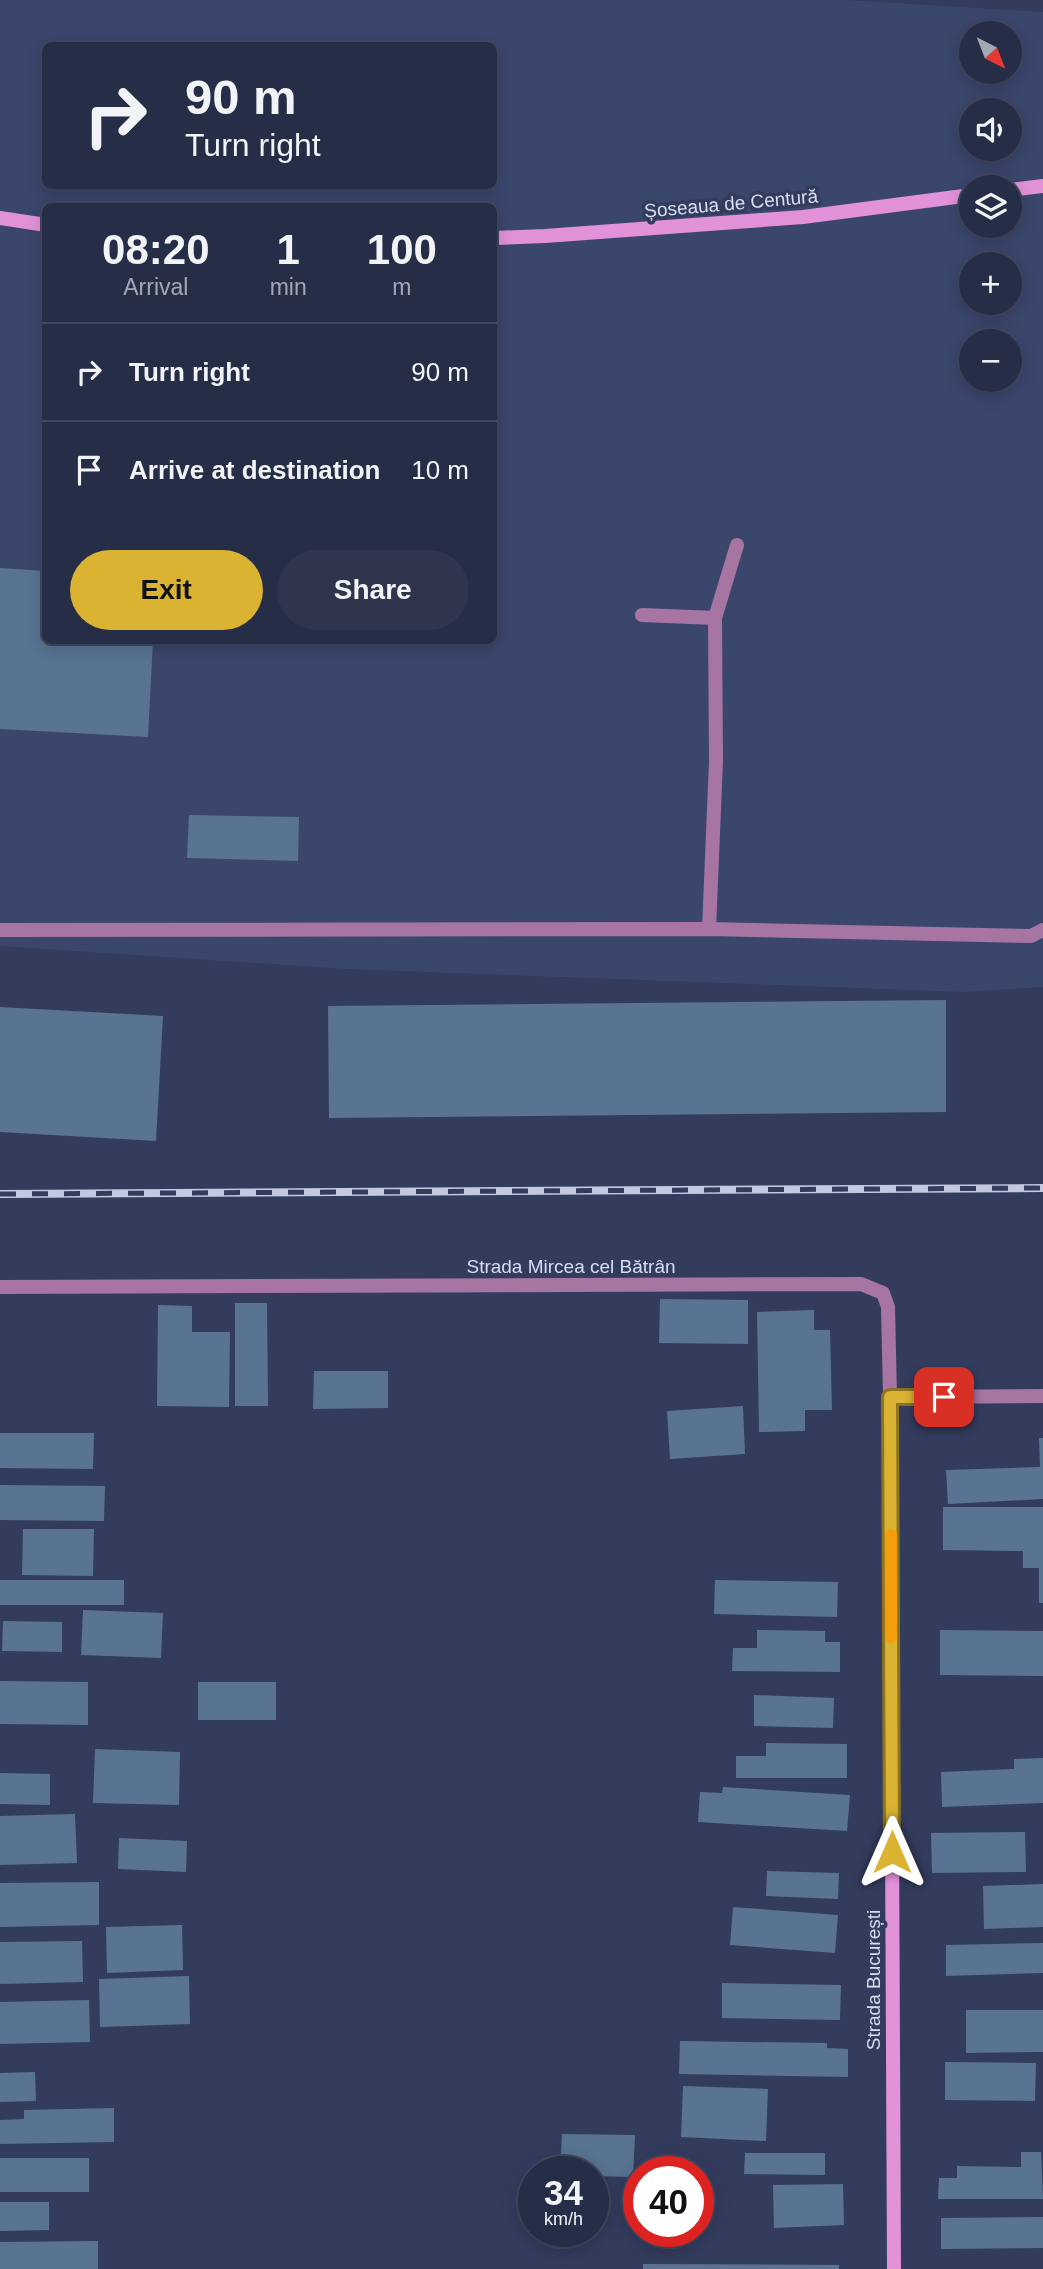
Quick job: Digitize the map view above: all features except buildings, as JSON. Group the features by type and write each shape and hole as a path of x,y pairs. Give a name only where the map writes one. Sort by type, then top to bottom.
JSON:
{"street":[{"path":"1022,189 1043,186"},
{"name":"Șoseaua de Centură","path":"497,238 803,217 959,197"},
{"path":"0,218 42,224"},
{"path":"709,929 716,761 715,618 737,545"},
{"path":"642,615 715,618"},
{"path":"0,930 709,929 1031,936 1043,930"},
{"name":"Strada Mircea cel Bătrân","path":"0,1287 861,1284 883,1293 888,1307 890,1397"},
{"path":"890,1397 1043,1396"},
{"name":"Strada București","path":"890,1397 894,2269"}],"shaded area":[{"path":"0,0 846,0 1043,12 1043,987 965,992 347,969 0,946"}],"railway":[{"path":"0,1194 1043,1188"}],"slow traffic":[{"path":"891,1535 891,1637"}],"route":[{"path":"892,1852 890,1397 944,1397"}]}
